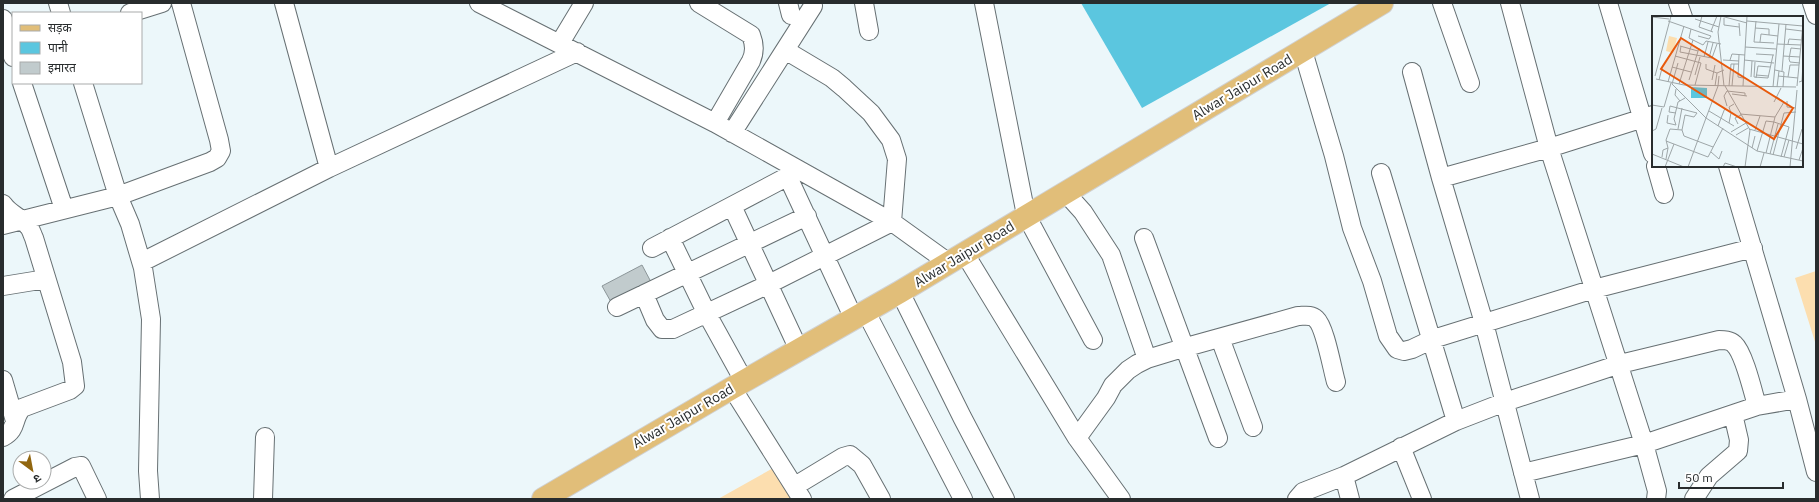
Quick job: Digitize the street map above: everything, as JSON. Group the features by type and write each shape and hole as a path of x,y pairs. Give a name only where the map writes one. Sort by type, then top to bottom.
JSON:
{"main road":[{"name":"Alwar Jaipur Road","path":"543,499 738,384 900,292 1382,3"}],"street":[{"path":"133,12 162,3"},
{"path":"3,225 118,196 210,162 217,158 221,151 181,3"},
{"path":"284,3 329,168"},
{"path":"479,3 715,123 793,174 892,222 957,258 1077,438 1121,499"},
{"path":"560,43 584,3"},
{"path":"699,3 751,36 755,45 754,55 751,61 715,123"},
{"path":"864,3 869,31"},
{"path":"984,3 1026,216 1093,340"},
{"path":"1442,3 1470,83"},
{"path":"1510,3 1549,148 1594,289 1620,364 1644,444 1657,491 1656,499"},
{"path":"1608,3 1648,117 1652,147"},
{"path":"1678,3 1683,16"},
{"path":"1812,3 1816,15"},
{"path":"732,133 813,6"},
{"path":"3,19 10,49"},
{"path":"785,50 832,78 871,113 891,140 897,159 892,222"},
{"path":"1303,51 1334,156 1352,228 1372,281 1388,336 1397,349 1404,351 1412,349 1433,339 1594,289 1753,248"},
{"path":"142,262 329,168 577,52"},
{"path":"1412,72 1441,178 1484,323 1530,499"},
{"path":"22,84 64,209"},
{"path":"83,84 118,196 130,224 142,262 149,295 151,319 148,471 150,499"},
{"path":"1441,178 1549,148 1648,117"},
{"path":"1656,167 1664,194"},
{"path":"1728,167 1797,398 1816,472"},
{"path":"1381,173 1433,339 1456,421"},
{"path":"652,248 793,174"},
{"path":"793,174 807,216 825,256 860,315 963,499"},
{"path":"1065,192 1083,212 1110,255 1147,359"},
{"path":"3,204 6,210 22,220 28,226 34,238 72,362 74,386 63,393 40,400 22,408 17,413 14,428 9,434 3,437"},
{"path":"732,206 799,350"},
{"path":"617,307 807,216"},
{"path":"644,294 655,320 662,329 673,329 769,284 892,222"},
{"path":"670,238 707,314 738,384 799,492 843,457 850,455 862,465 881,499"},
{"path":"1144,238 1218,438"},
{"path":"3,286 46,279"},
{"path":"900,292 962,417 1006,499"},
{"path":"1077,438 1118,378 1137,364 1147,359 1298,316 1309,315 1316,319 1322,327 1336,382"},
{"path":"1220,338 1253,428"},
{"path":"1297,499 1303,492 1344,476 1456,421 1505,402 1620,364 1719,340 1729,341 1734,344 1741,354 1757,406"},
{"path":"3,380 15,420"},
{"path":"1523,473 1644,444 1757,406 1797,398"},
{"path":"1694,499 1709,476 1738,451 1739,440 1733,414"},
{"path":"263,499 265,437"},
{"path":"1401,447 1422,499"},
{"path":"13,499 75,467 81,466 85,471 97,499"},
{"path":"1344,476 1350,499"}],"shaded area":[{"path":"1816,271 1816,345 1795,278"},
{"path":"775,467 792,499 718,499"}],"water":[{"path":"1081,3 1331,3 1142,108"}],"building":[{"path":"642,265 651,282 611,302 602,286"}]}
